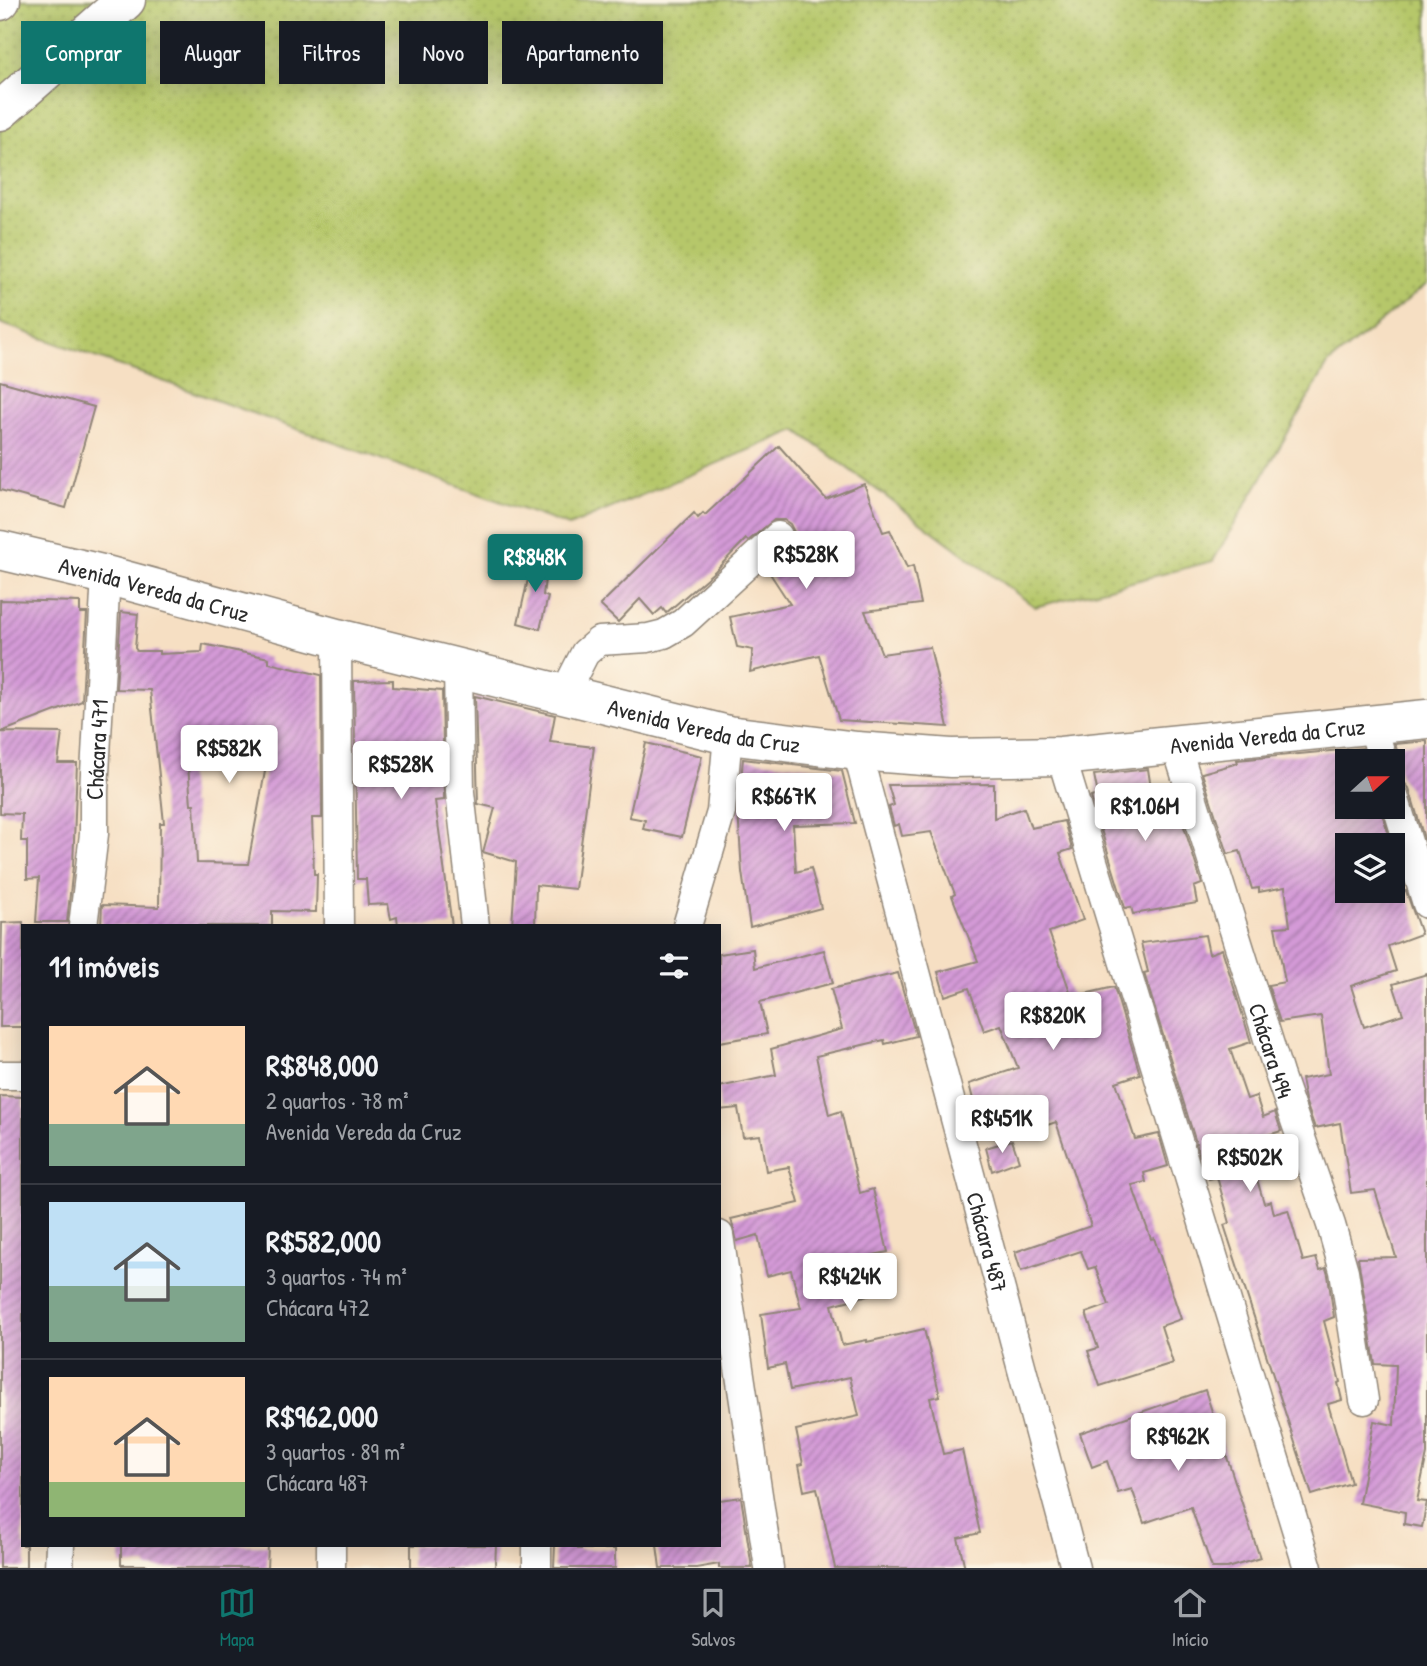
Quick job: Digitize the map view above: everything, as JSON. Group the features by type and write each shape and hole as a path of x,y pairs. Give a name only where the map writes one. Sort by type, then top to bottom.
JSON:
{"street":[{"path":"0,111 126,0"},
{"path":"564,694 585,653 599,641 648,638 664,634 683,623 778,536"},
{"name":"Avenida Vereda da Cruz","path":"0,550 106,575 337,638 728,735 857,751 951,758 1061,756 1427,719"},
{"name":"Chácara 471","path":"83,924 94,834 106,575"},
{"path":"337,638 339,924"},
{"path":"458,667 460,792 475,924"},
{"path":"1372,724 1379,749"},
{"path":"688,924 721,813 728,735"},
{"name":"Chácara 494","path":"1176,745 1279,1074 1341,1260 1364,1401"},
{"name":"Chácara 487","path":"857,751 1075,1568"},
{"path":"1061,756 1308,1568"},
{"path":"1401,819 1427,904"},
{"path":"0,1075 21,1075"},
{"path":"721,1248 769,1568"},
{"path":"59,1568 60,1547"},
{"path":"331,1547 331,1568"},
{"path":"537,1547 537,1568"}],"green space":[{"path":"0,0 1427,0 1427,284 1328,364 1213,561 1035,607 796,430 569,526 0,323"}],"building":[{"path":"0,381 94,407 66,508 0,490"},
{"path":"779,446 826,499 864,484 883,532 890,530 907,568 913,566 921,604 865,611 882,654 930,647 948,727 839,720 819,655 750,672 753,650 737,647 730,617 790,604 767,569 794,542 794,532 784,520 774,520 748,541 746,539 715,571 666,613 662,608 654,615 640,599 618,622 600,605 694,513 698,518 703,513 705,515"},
{"path":"534,553 548,556 543,595 548,597 540,629 518,623"},
{"path":"0,600 80,602 80,613 87,613 82,701 1,732 62,733 58,763 77,763 73,866 67,922 36,922 39,878 27,879 27,841 21,841 22,814 0,813"},
{"path":"121,612 138,614 137,651 159,651 159,654 202,652 203,644 269,658 269,663 321,675 322,818 312,818 314,874 317,874 316,912 272,911 272,924 101,924 102,905 159,907 160,823 164,823 150,690 116,689","holes":["186,740 258,744 266,766 248,864 197,863 194,804 191,804"]},
{"path":"393,680 393,687 442,691 444,800 435,801 452,924 398,924 397,917 391,919 388,904 368,905 366,879 357,879 354,681"},
{"path":"475,696 555,715 550,742 594,747 575,889 536,885 535,924 512,924 516,862 483,852 495,808 478,804"},
{"path":"1427,741 1427,845 1409,788 1405,784 1405,749 1397,749 1395,744"},
{"path":"646,743 702,756 682,837 643,829 645,820 629,817"},
{"path":"1335,751 1335,819 1384,819 1388,833 1335,833 1335,903 1405,903 1406,891 1421,934 1388,946 1396,971 1351,986 1364,1027 1403,1014 1393,984 1427,974 1427,1454 1417,1501 1427,1502 1422,1527 1404,1524 1405,1512 1359,1503 1374,1421 1394,1425 1396,1365 1375,1364 1358,1258 1396,1257 1375,1190 1351,1193 1340,1123 1315,1128 1305,1100 1301,1079 1329,1074 1321,1016 1280,1022 1268,985 1285,982 1275,927 1290,926 1285,887 1259,892 1259,888 1252,889 1240,851 1228,854 1202,773 1238,763 1237,760"},
{"path":"743,759 842,771 855,823 793,825 796,872 811,868 821,908 750,927 742,872 738,811"},
{"path":"1148,769 1153,801 1175,798 1202,884 1194,887 1197,903 1133,914 1131,907 1125,908 1091,797 1098,795 1094,775"},
{"path":"994,784 994,818 1024,808 1031,828 1064,821 1072,849 1060,853 1083,920 1049,932 1072,997 1114,987 1140,1074 1116,1082 1135,1139 1159,1134 1168,1166 1144,1173 1146,1182 1132,1185 1151,1239 1154,1238 1181,1319 1161,1326 1173,1363 1100,1386 1088,1351 1098,1348 1086,1313 1109,1305 1095,1267 1088,1269 1081,1251 1021,1271 1015,1252 1091,1226 1056,1122 1021,1134 1008,1097 975,1107 969,1084 1018,1068 1001,1025 984,1031 969,988 945,996 938,972 978,961 952,896 955,894 931,832 902,836 899,824 894,826 889,807 894,805 888,785"},
{"path":"23,922 21,1027 0,1027 2,923"},
{"path":"1205,935 1209,954 1222,949 1251,1042 1230,1049 1247,1099 1256,1096 1263,1117 1275,1112 1281,1131 1246,1142 1264,1203 1271,1201 1274,1214 1288,1210 1303,1261 1316,1258 1320,1270 1326,1268 1328,1275 1334,1317 1324,1321 1342,1400 1328,1404 1351,1483 1312,1495 1224,1225 1230,1223 1217,1177 1209,1179 1200,1156 1144,973 1148,972 1141,943"},
{"path":"753,949 755,968 824,950 833,983 760,1002 767,1034 721,1042 721,954"},
{"path":"898,973 916,1036 885,1044 884,1040 816,1056 829,1115 841,1111 860,1193 873,1189 888,1252 873,1255 883,1291 832,1305 842,1345 924,1329 940,1396 930,1398 943,1454 962,1450 980,1533 958,1538 965,1568 835,1568 817,1488 804,1491 799,1465 803,1464 796,1430 859,1416 850,1377 790,1390 785,1364 768,1368 761,1314 801,1308 791,1270 767,1276 758,1235 737,1241 731,1219 799,1203 789,1167 766,1171 760,1135 743,1137 738,1108 721,1110 721,1087 776,1075 771,1049 842,1029 831,989"},
{"path":"0,1096 21,1097 21,1547 26,1547 26,1568 0,1568"},
{"path":"1012,1140 1019,1161 992,1171 986,1148"},
{"path":"1205,1390 1260,1558 1227,1568 1212,1568 1191,1507 1144,1523 1132,1489 1118,1493 1107,1461 1092,1467 1080,1433"},
{"path":"741,1497 752,1568 719,1568 719,1564 696,1568 660,1568 657,1547 721,1547 721,1500"},
{"path":"121,1547 268,1547 267,1568 147,1568 147,1565 121,1565"},
{"path":"411,1547 496,1547 495,1568 411,1568"},
{"path":"555,1547 615,1549 615,1568 554,1568"}]}
